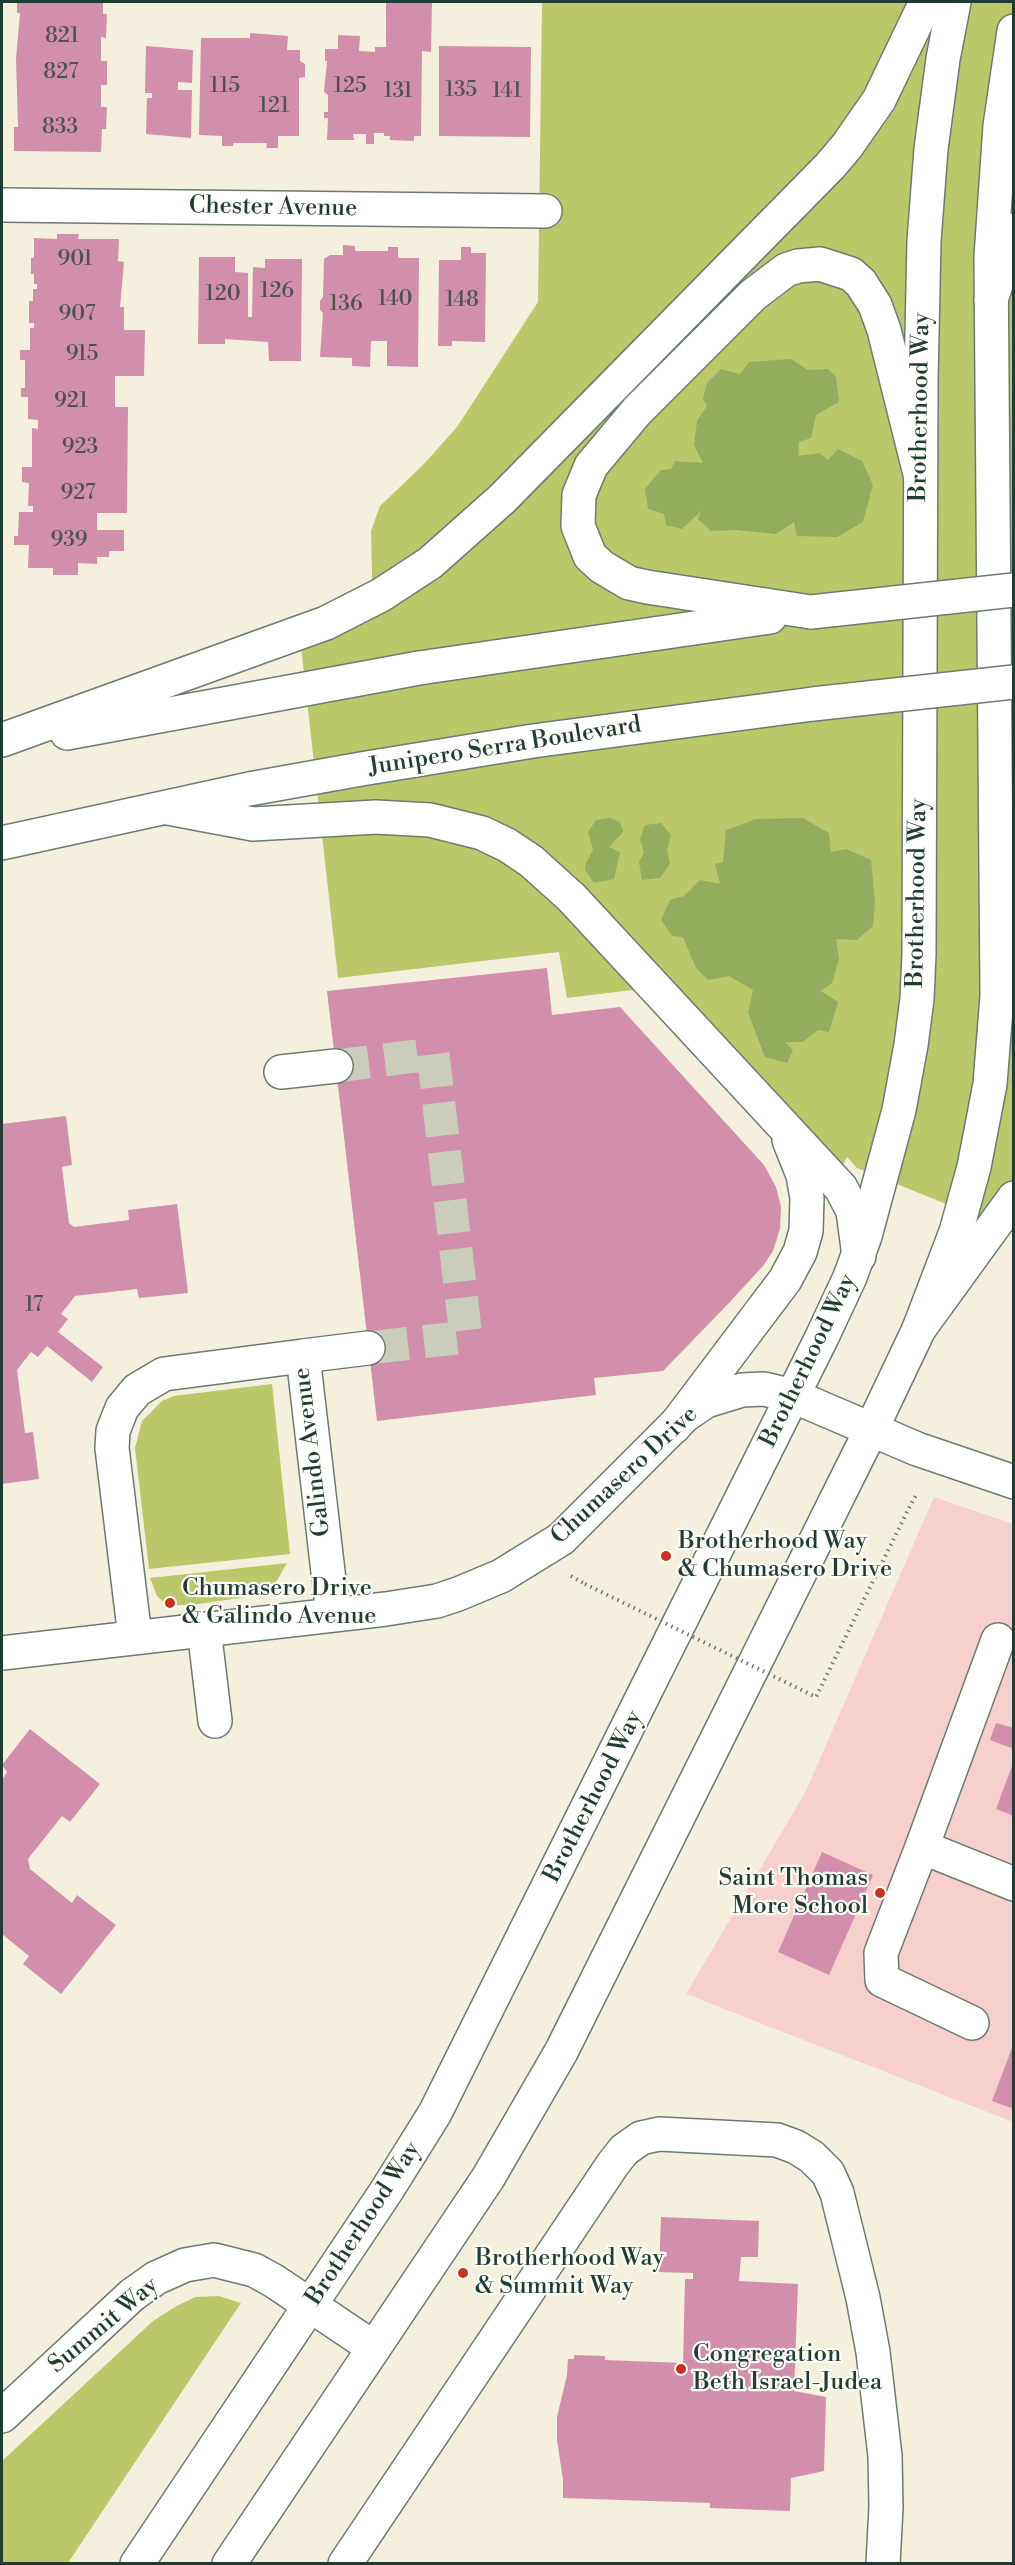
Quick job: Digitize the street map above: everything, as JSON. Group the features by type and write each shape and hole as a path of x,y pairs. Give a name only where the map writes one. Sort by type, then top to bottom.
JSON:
{"main road":[{"path":"2,742 326,623 381,595 430,563 502,499 848,146 879,100 926,2"},
{"name":"Brotherhood Way","path":"137,2564 413,2151 445,2096 793,1396 858,1256 878,1195 909,1056 919,954 922,322 929,172 943,60 954,2"},
{"path":"229,2564 488,2178 561,2052 871,1430 919,1329 956,1232 974,1167 990,1084 998,985 991,257 997,159 1014,31"},
{"name":"Chester Avenue","path":"2,205 545,211"},
{"path":"991,300 1014,230"},
{"path":"811,612 647,587 615,576 591,556 578,526 579,495 591,466 616,434 651,396 753,295 786,270 798,266 820,264 851,274 861,283 875,305 884,330 920,474"},
{"path":"2,742 158,717 450,663 811,612 1014,590"},
{"name":"Junipero Serra Boulevard","path":"2,843 249,789 415,760 611,730 813,704 1014,682"},
{"path":"168,808 253,824 376,817 430,820 482,833 507,845 531,861 572,898 846,1196 855,1218 858,1256"},
{"path":"997,823 1014,896"},
{"path":"281,1072 336,1066"},
{"path":"674,1427 785,1280 803,1241 808,1220 806,1186 795,1151 772,1113"},
{"path":"919,1329 1014,1198"},
{"path":"303,1356 368,1348"},
{"name":"Galindo Avenue","path":"135,1637 112,1448 113,1431 122,1408 137,1390 164,1374 303,1356 333,1615"},
{"name":"Chumasero Drive","path":"2,1653 437,1601 480,1586 523,1563 573,1528 695,1407 729,1393 764,1389 793,1396 917,1449 1014,1482"},
{"path":"204,1629 214,1721"},
{"path":"972,2023 882,1980 881,1953 998,1640"},
{"path":"922,1846 1014,1884"},
{"path":"345,2564 613,2164 624,2150 641,2138 659,2134 777,2140 796,2147 812,2157 828,2173 842,2214 863,2298 873,2352 885,2456 883,2564"},
{"name":"Summit Way","path":"2,2416 132,2295 156,2278 185,2265 214,2260 245,2266 274,2280 374,2348"}],"path":[{"path":"570,1576 816,1697 916,1495"}],"shaded area":[{"name":"Saint Thomas More School","path":"934,1497 1013,1524 1013,2122 686,1994 806,1791"}],"green space":[{"path":"542,2 1013,2 1013,1231 857,1168 847,1157 842,1167 673,985 567,998 559,952 338,978 301,647 373,616 371,531 380,506 424,464 457,427 538,302"},
{"path":"791,359 808,370 828,369 836,377 839,402 816,415 811,438 799,442 798,456 820,453 828,460 838,449 862,461 873,485 863,522 837,537 797,536 794,522 776,534 736,530 711,531 698,519 701,511 682,529 666,525 664,514 648,509 645,489 661,470 671,469 675,461 703,463 694,445 697,421 707,406 703,399 707,383 721,369 740,374 749,362"},
{"path":"610,818 620,822 623,832 609,847 620,852 614,879 594,883 585,870 593,850 588,832 596,820"},
{"path":"803,818 829,833 831,852 846,849 871,860 875,901 873,926 857,940 836,939 839,959 832,983 821,991 838,1002 829,1032 818,1030 803,1042 785,1042 793,1050 787,1063 765,1057 748,1013 753,990 729,976 708,980 696,968 683,937 672,936 661,920 670,900 684,896 700,880 720,884 715,864 723,862 726,830 756,819"},
{"path":"661,823 671,835 667,850 670,864 660,878 642,880 639,862 644,852 640,839 645,825"},
{"path":"272,1384 290,1554 149,1569 135,1448 142,1421 162,1401 174,1396"},
{"path":"287,1563 275,1584 264,1592 253,1596 192,1605 172,1605 164,1602 157,1596 150,1578"},
{"path":"219,2296 241,2303 68,2563 2,2563 2,2461 153,2321 195,2297"}],"building":[{"path":"17,2 103,2 103,14 107,14 106,38 101,37 101,61 107,61 107,85 101,85 101,107 107,107 106,129 102,129 101,152 14,151 14,127 18,127 16,59 20,13 17,13"},
{"path":"386,2 432,2 431,52 422,51 421,136 414,136 414,141 390,140 390,136 384,136 384,133 374,133 374,144 366,144 366,134 353,134 354,140 327,140 328,118 324,118 324,112 328,112 328,95 324,92 327,61 325,61 325,49 338,49 338,35 360,36 359,51 375,52 375,47 386,47"},
{"path":"250,33 288,36 287,50 300,50 300,61 305,64 305,77 299,78 299,136 278,136 278,148 266,148 267,143 233,143 233,146 222,146 222,136 199,135 201,38 250,38"},
{"path":"146,46 193,50 192,83 178,82 178,90 192,90 191,138 146,134 147,98 152,98 152,93 145,93"},
{"path":"439,46 531,47 530,137 439,136"},
{"path":"57,234 79,234 78,239 119,239 118,261 124,262 120,307 124,307 124,330 145,330 144,376 115,376 115,407 128,407 127,513 97,513 97,530 124,530 124,551 109,551 109,557 97,557 97,564 78,563 78,575 53,575 53,568 28,568 29,545 14,545 14,536 18,536 19,512 33,512 33,506 28,506 29,483 22,482 22,467 32,467 32,428 38,429 38,420 28,419 28,397 21,397 21,388 25,388 25,360 20,360 20,350 30,350 30,328 34,328 34,323 29,323 29,301 33,301 33,289 37,289 37,284 34,284 34,274 31,274 31,258 34,258 34,238 57,239"},
{"path":"343,245 355,246 355,251 388,251 388,247 398,247 398,258 419,258 418,367 387,366 387,341 371,341 370,367 352,366 352,358 320,357 323,313 320,310 320,301 323,297 324,259 330,255 343,255"},
{"path":"461,247 471,247 471,253 486,253 485,342 452,341 452,346 438,346 439,260 461,260"},
{"path":"199,257 235,257 235,272 248,273 248,317 252,317 253,267 265,268 265,259 302,259 301,361 269,361 268,342 225,339 225,344 198,344"},
{"path":"547,968 552,1015 620,1007 764,1165 776,1187 781,1207 780,1229 773,1251 763,1266 663,1371 594,1378 596,1395 377,1421 327,991"},
{"path":"66,1116 72,1165 62,1167 69,1223 74,1227 129,1220 128,1210 177,1204 188,1293 139,1298 137,1289 75,1296 61,1314 68,1319 58,1332 103,1367 92,1382 47,1346 38,1357 31,1352 17,1370 25,1433 33,1432 39,1479 2,1484 2,1124"},
{"path":"996,1723 1014,1728 1014,1749 990,1740"},
{"path":"30,1729 100,1784 70,1822 62,1816 28,1859 30,1869 72,1903 77,1895 116,1925 61,1994 23,1964 29,1956 2,1934 2,1780 7,1772 2,1765"},
{"path":"1014,1763 1014,1816 996,1809"},
{"path":"822,1852 873,1875 829,1975 778,1952"},
{"path":"1014,2045 1014,2109 992,2101"},
{"name":"Congregation Beth Israel-Judea","path":"661,2217 759,2221 758,2257 741,2257 739,2281 798,2284 794,2391 826,2397 824,2471 791,2478 790,2511 710,2508 710,2503 563,2498 557,2417 567,2375 568,2359 574,2359 574,2355 605,2356 605,2360 683,2363 685,2279 693,2279 693,2273 659,2272"}],"tunnel":[{"path":"336,1066 433,1054 466,1337 368,1348"}],"place":[{"name":"Brotherhood Way & Chumasero Drive","path":"666,1556"},
{"name":"Chumasero Drive & Galindo Avenue","path":"170,1603"},
{"name":"Saint Thomas More School","path":"880,1893"},
{"name":"Brotherhood Way & Summit Way","path":"463,2273"},
{"name":"Congregation Beth Israel-Judea","path":"681,2369"}]}
